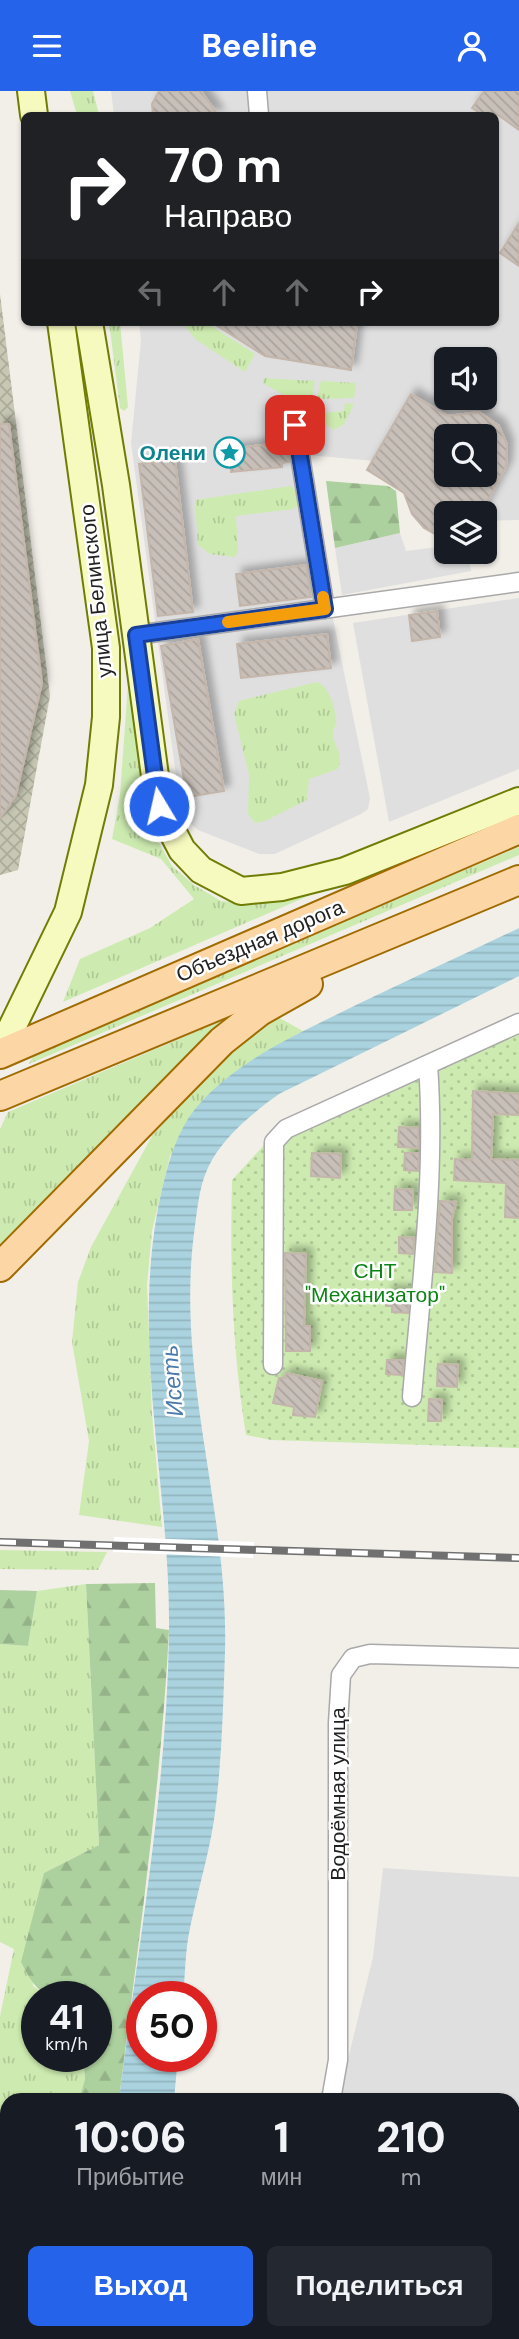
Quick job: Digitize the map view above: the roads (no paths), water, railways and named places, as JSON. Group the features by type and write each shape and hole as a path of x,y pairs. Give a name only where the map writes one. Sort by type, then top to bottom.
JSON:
{"main road":[{"path":"31,91 34,112"},
{"name":"улица Белинского","path":"0,1053 68,912 99,785 106,717 106,648 62,326"},
{"path":"90,326 103,397 157,793 164,820 183,850 201,870 241,891 282,887 345,871 519,801"},
{"name":"Объездная дорога","path":"0,1053 519,829"},
{"path":"428,919 519,880"},
{"path":"428,919 519,899"},
{"name":"Объездная дорога","path":"0,1095 428,919"},
{"path":"0,1267 238,1027 380,940"}],"street":[{"path":"257,91 259,112"},
{"path":"295,425 325,609"},
{"path":"136,635 519,582"},
{"path":"273,1365 274,1142 286,1129 519,1023"},
{"path":"412,1397 426,1230 430,1100 428,1065"},
{"name":"Водоёмная улица","path":"332,2093 338,2060 338,1723 341,1675 353,1658 370,1654 396,1652 519,1658"}],"water":[{"name":"Исеть","path":"519,928 519,976 279,1094 233,1132 218,1150 205,1176 195,1226 190,1281 191,1334 224,1598 225,1652 219,1778 214,1820 188,1939 184,1981 135,1981 157,1808 167,1691 168,1577 153,1409 149,1297 153,1241 163,1185 171,1156 184,1126 211,1092 249,1062 313,1026"},
{"path":"126,2047 126,2072 177,2072 175,2093 120,2093"}],"railway":[{"path":"0,1542 519,1558"}],"place":[{"name":"Олени","path":"229,453"}],"park label":[{"name":"СНТ \"Механизатор\"","path":"375,1283"}]}
